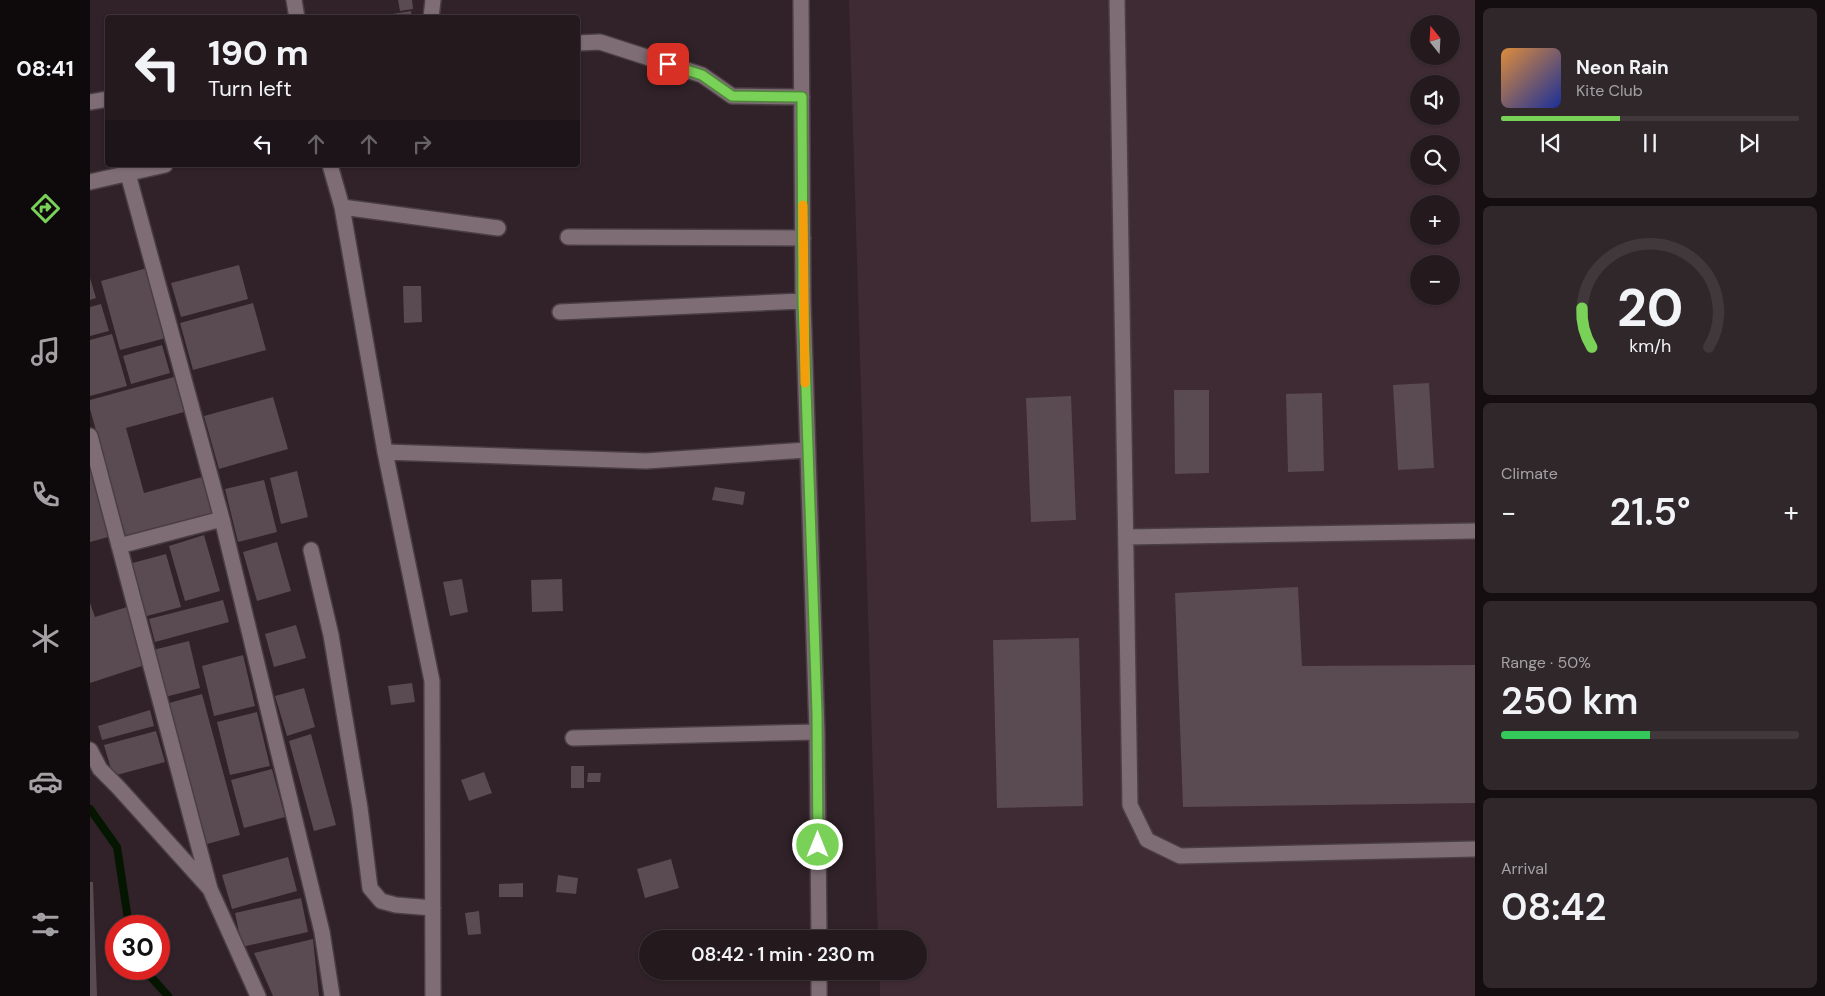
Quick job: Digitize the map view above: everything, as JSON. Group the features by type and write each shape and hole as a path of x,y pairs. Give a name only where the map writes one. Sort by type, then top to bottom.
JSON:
{"street":[{"path":"294,0 296,15"},
{"path":"432,15 433,0"},
{"path":"801,0 803,301 817,732 819,930"},
{"path":"1117,0 1130,805 1147,840 1180,856 1475,849"},
{"path":"580,43 600,42 702,75 732,96 802,97"},
{"path":"90,102 105,100"},
{"path":"90,182 128,170 150,167"},
{"path":"331,167 342,206 385,452 432,681 433,996"},
{"path":"128,170 222,519 322,932 332,996"},
{"path":"342,206 498,228"},
{"path":"568,237 803,238"},
{"path":"560,312 803,301"},
{"path":"90,436 210,889 258,996"},
{"path":"385,452 646,461 807,450"},
{"path":"119,546 222,519"},
{"path":"1126,537 1475,531"},
{"path":"311,550 331,635 360,808 370,888 381,901 396,905 433,908"},
{"path":"573,738 817,732"},
{"path":"90,750 100,769 210,889"},
{"path":"819,980 819,996"}],"shaded area":[{"path":"849,0 1475,0 1475,996 880,996 880,980 927,980 927,930 878,930"}],"building":[{"path":"398,0 412,0 413,9 400,11"},
{"path":"411,11 412,15 392,15"},
{"path":"239,265 248,299 181,317 171,283"},
{"path":"147,268 166,338 120,350 101,281"},
{"path":"90,278 96,298 90,300"},
{"path":"403,286 421,286 422,322 404,323"},
{"path":"253,303 266,350 193,370 180,323"},
{"path":"101,304 109,331 90,336 90,307"},
{"path":"112,334 127,386 90,396 90,340"},
{"path":"162,345 170,373 131,384 123,356"},
{"path":"174,377 184,412 126,428 144,493 202,477 212,514 126,538 90,409 90,400"},
{"path":"1429,383 1434,468 1398,470 1393,385"},
{"path":"1174,390 1209,390 1209,473 1175,474"},
{"path":"1322,393 1324,471 1288,472 1286,394"},
{"path":"1071,396 1076,520 1031,522 1026,398"},
{"path":"273,397 288,449 219,469 204,416"},
{"path":"90,469 112,536 90,542"},
{"path":"297,471 308,517 281,524 270,478"},
{"path":"264,480 277,532 238,542 225,489"},
{"path":"715,487 745,492 743,505 712,500"},
{"path":"204,535 220,591 185,601 169,546"},
{"path":"277,542 291,591 257,601 243,552"},
{"path":"166,554 181,607 143,617 129,564"},
{"path":"462,579 468,612 450,616 443,582"},
{"path":"562,579 563,611 532,612 531,580"},
{"path":"1298,587 1302,666 1475,665 1475,803 1183,807 1175,593"},
{"path":"223,600 229,622 155,642 149,619"},
{"path":"90,603 95,617 130,606 148,664 90,683"},
{"path":"296,625 306,658 274,667 265,634"},
{"path":"1079,638 1083,806 997,808 993,640"},
{"path":"189,641 200,688 165,697 153,650"},
{"path":"243,655 255,706 214,716 202,666"},
{"path":"412,683 415,702 391,705 388,686"},
{"path":"304,688 315,727 287,736 275,696"},
{"path":"202,694 240,835 207,844 169,703"},
{"path":"150,710 154,726 102,740 98,726"},
{"path":"257,712 270,766 230,775 217,722"},
{"path":"156,731 165,762 113,776 104,745"},
{"path":"311,734 336,825 314,831 289,741"},
{"path":"571,766 584,766 584,788 571,788"},
{"path":"272,769 285,817 244,828 231,780"},
{"path":"484,772 492,793 469,801 461,780"},
{"path":"588,773 601,773 600,782 587,782"},
{"path":"288,857 297,891 232,909 222,875"},
{"path":"671,859 679,888 645,898 637,869"},
{"path":"558,875 578,878 576,894 556,892"},
{"path":"90,882 93,882 97,996 90,996"},
{"path":"523,883 523,897 499,897 499,884"},
{"path":"301,898 308,932 242,947 235,913"},
{"path":"479,911 481,934 468,935 465,913"},
{"path":"313,939 319,996 273,996 254,953"}],"waterway":[{"path":"90,809 117,847 127,915"},
{"path":"154,980 168,996"}],"slow traffic":[{"path":"803,205 805,383"}],"route":[{"path":"668,64 702,75 732,96 802,97 803,301 807,450 814,598 818,845"}]}
